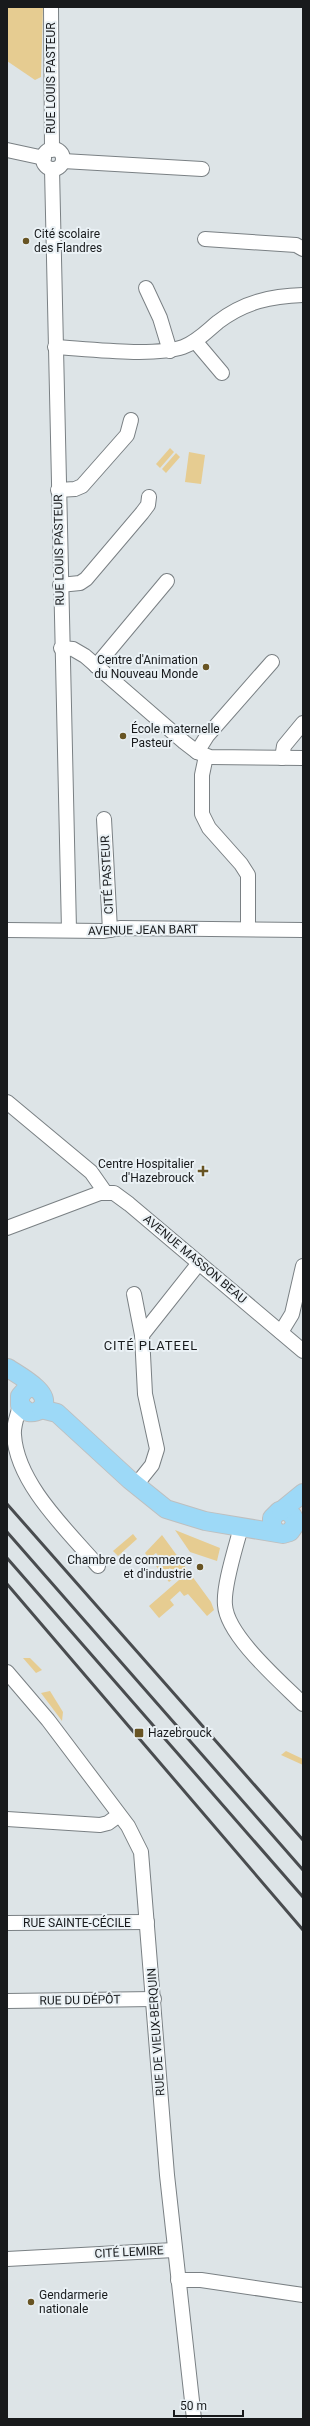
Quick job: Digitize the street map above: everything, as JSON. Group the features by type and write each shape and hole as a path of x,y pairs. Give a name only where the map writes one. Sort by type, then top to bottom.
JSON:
{"main road":[{"path":"8,1368 32,1401 140,1480 163,1500 187,1512 258,1522 286,1523"},
{"path":"32,1401 57,1413 135,1484 166,1509 185,1516 241,1527 286,1523"},
{"path":"286,1523 303,1494"}],"street":[{"name":"RUE LOUIS PASTEUR","path":"51,7 55,346 61,648 69,930"},
{"path":"7,150 53,159 202,169"},
{"path":"205,240 296,245 303,249"},
{"path":"146,288 160,318 170,351"},
{"path":"55,346 170,351 195,340 226,316 252,302 274,296 303,296"},
{"path":"195,340 222,373"},
{"path":"58,490 75,490 82,486 128,435 131,420"},
{"path":"60,585 80,583 86,579 147,507 149,497"},
{"path":"96,666 167,581"},
{"path":"61,648 77,651 202,754 303,758"},
{"path":"248,929 248,875 241,864 209,828 202,814 202,754 205,739 272,662"},
{"path":"282,758 284,746 303,723"},
{"name":"CITÉ PASTEUR","path":"104,819 110,930"},
{"name":"AVENUE JEAN BART","path":"7,930 110,930 121,928 303,930"},
{"path":"7,1102 87,1169 105,1192 7,1228"},
{"path":"86,1199 91,1181 87,1169"},
{"name":"AVENUE MASSON BEAU","path":"105,1192 122,1198 303,1351"},
{"path":"142,1335 199,1263"},
{"path":"281,1332 292,1314 303,1266"},
{"path":"134,1294 142,1335 146,1401 157,1449 152,1465 140,1480"},
{"path":"32,1401 21,1428 17,1448 27,1475 43,1502 98,1566"},
{"path":"241,1527 225,1597 228,1618 242,1641 303,1704"},
{"name":"RUE DE VIEUX-BERQUIN","path":"7,1672 12,1687 48,1720 132,1832 141,1852 174,2250 194,2419"},
{"path":"7,1819 100,1825 108,1823 119,1815"},
{"name":"RUE SAINTE-CÉCILE","path":"7,1923 147,1922"},
{"name":"RUE DU DÉPÔT","path":"7,2001 154,1999"},
{"name":"CITÉ LEMIRE","path":"7,2260 174,2250"},
{"path":"178,2280 201,2280 303,2295"}],"shaded area":[{"path":"7,7 43,7 41,77 35,80 7,61"},
{"path":"170,448 174,452 160,468 156,464"},
{"path":"189,452 205,455 201,484 185,482"},
{"path":"176,453 180,457 166,473 162,469"},
{"path":"175,1530 220,1548 217,1561 190,1552"},
{"path":"133,1534 137,1539 118,1556 113,1551"},
{"path":"162,1535 211,1602 214,1610 207,1616 188,1594 184,1596 180,1591 170,1600 174,1605 159,1618 149,1606 179,1580 176,1576 169,1582 166,1578 173,1572 170,1568 159,1577 155,1573 159,1570 156,1566 162,1560 156,1553 149,1558 145,1553"},
{"path":"23,1658 30,1658 42,1670 36,1673"},
{"path":"50,1691 63,1712 62,1721 41,1693"},
{"path":"286,1751 303,1759 303,1765 281,1755"}],"railway":[{"path":"7,1504 303,1840"},
{"path":"7,1532 303,1870"},
{"path":"7,1558 303,1897"},
{"path":"7,1584 303,1930"}],"place":[{"name":"Cité scolaire des Flandres","path":"26,241"},
{"name":"Centre d'Animation du Nouveau Monde","path":"206,667"},
{"name":"École maternelle Pasteur","path":"123,736"},
{"name":"Centre Hospitalier d'Hazebrouck","path":"203,1171"},
{"name":"Chambre de commerce et d'industrie","path":"200,1567"},
{"name":"Hazebrouck","path":"139,1733"},
{"name":"Gendarmerie nationale","path":"31,2302"}],"district":[{"name":"CITÉ PLATEEL","path":"151,1345"}]}
